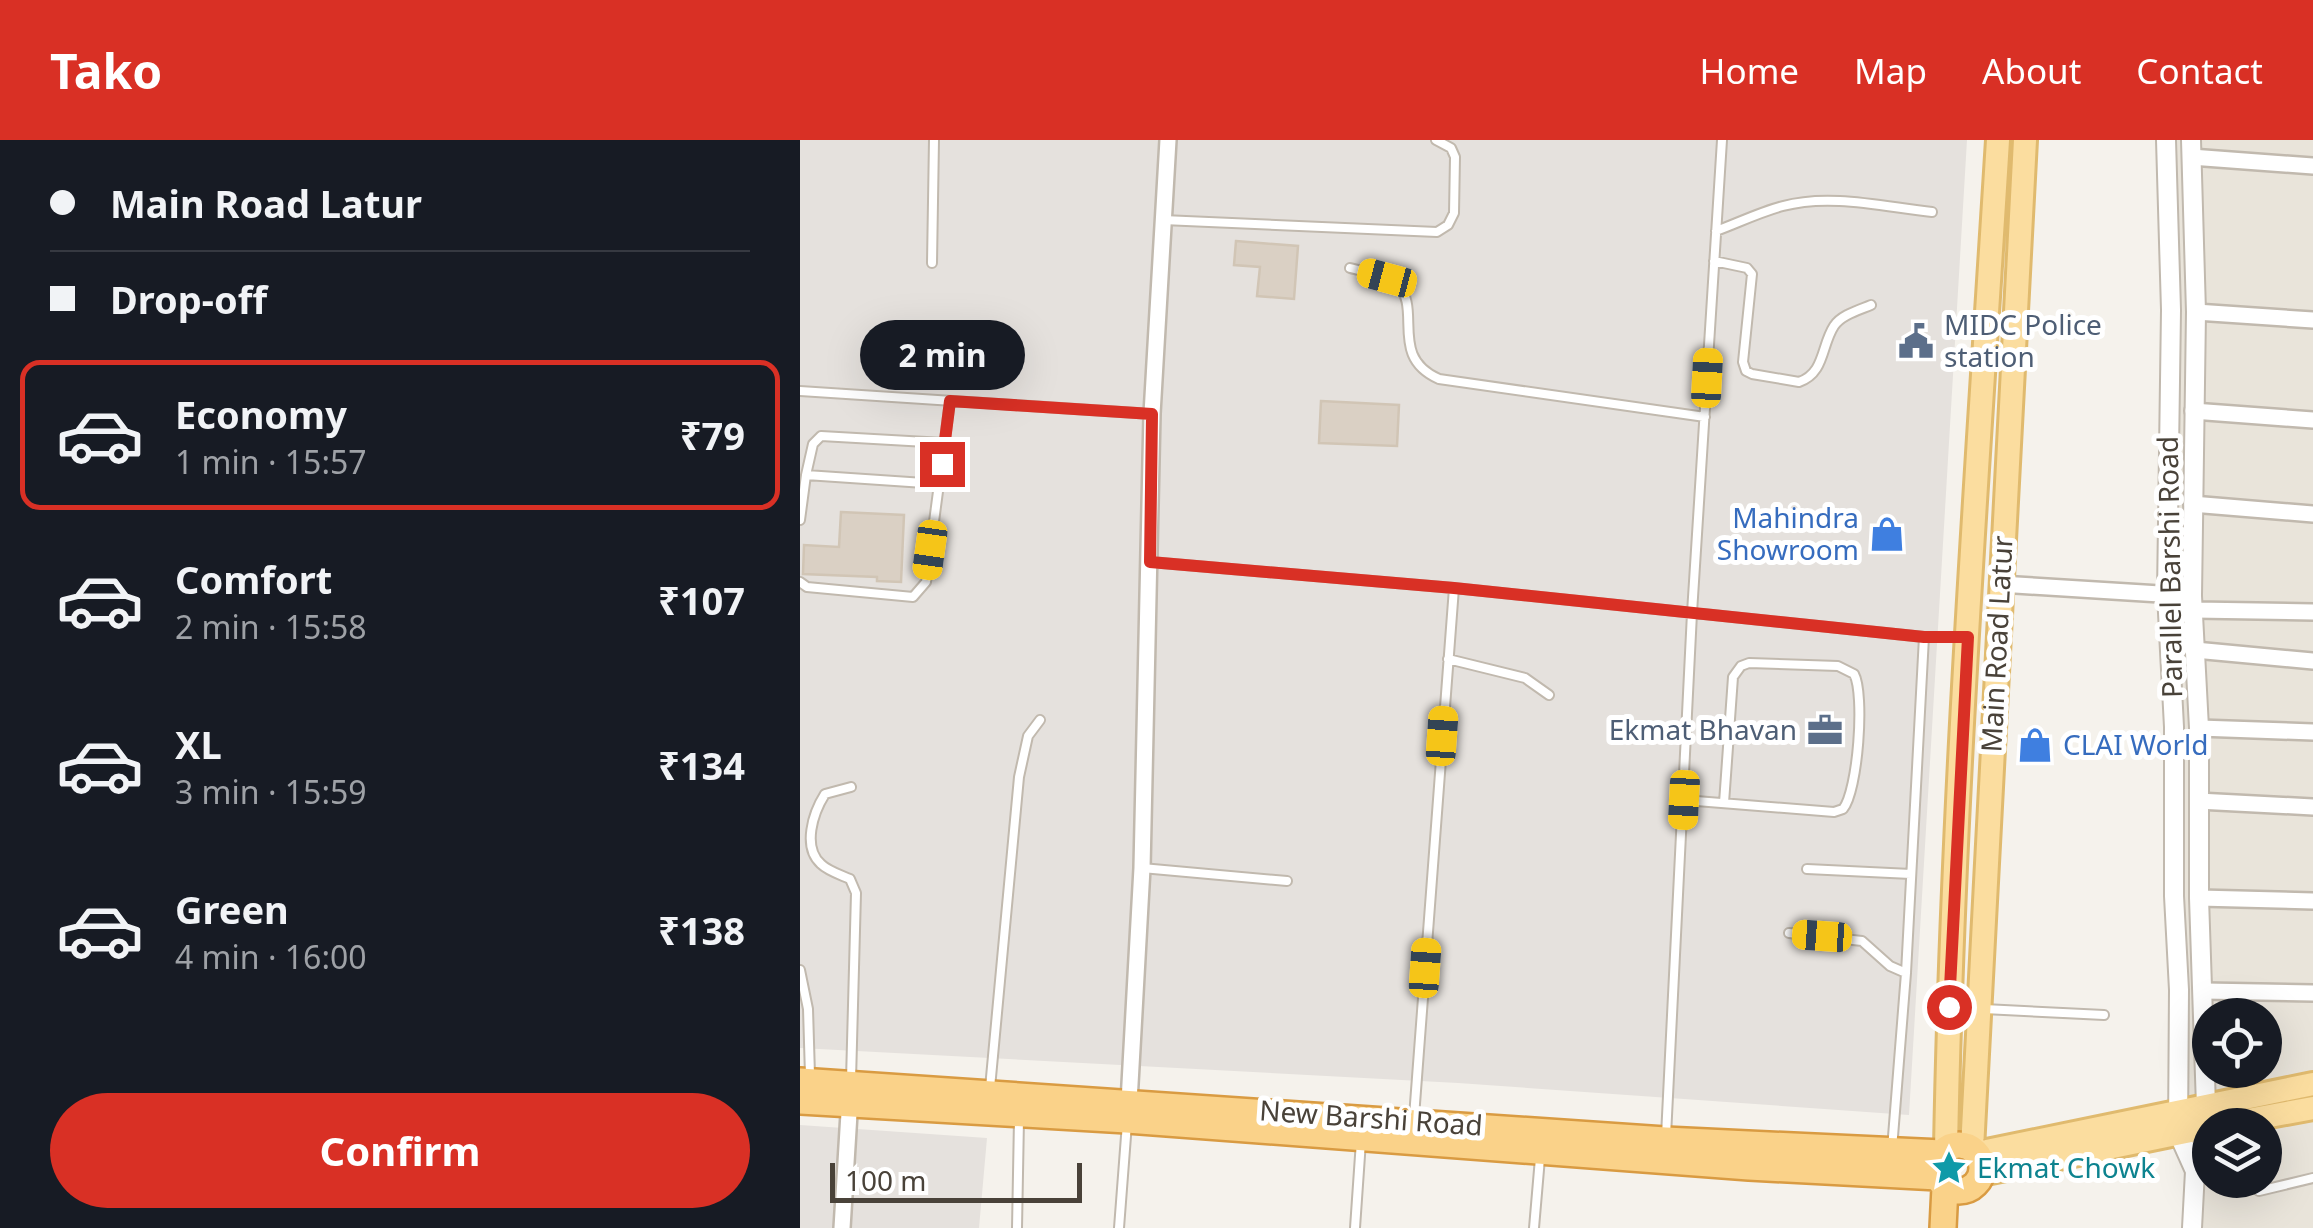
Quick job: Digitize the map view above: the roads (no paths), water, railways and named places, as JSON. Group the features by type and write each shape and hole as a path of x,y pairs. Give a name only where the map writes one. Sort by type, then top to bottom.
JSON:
{"highway":[{"name":"New Barshi Road","path":"804,1088 1019,1114 1128,1111 1414,1122 1665,1150 1958,1167"},
{"name":"New Barshi Road","path":"850,1094 989,1093 1362,1137 1541,1150 1892,1153 1958,1167"},
{"path":"1943,1228 1958,1167"},
{"path":"1958,1167 1960,1228"}],"main road":[{"name":"Main Road Latur","path":"1958,1167 1949,1007 1998,140"},
{"name":"Main Road Latur","path":"1958,1167 1977,1008 2026,140"},
{"name":"New Barshi Road","path":"2248,1108 2313,1084"},
{"name":"New Barshi Road","path":"2282,1112 2313,1108"},
{"name":"New Barshi Road","path":"1958,1167 2192,1122"}],"street":[{"path":"1128,1111 1142,868 1152,414 1168,140"},
{"name":"Parallel Barshi Road","path":"2166,140 2172,310 2167,594 2174,727 2178,1122 2192,1162"},
{"path":"2209,1108 2199,898 2199,728 2193,603 2196,312 2191,149 2313,166"},
{"path":"2196,312 2313,320"},
{"path":"2193,411 2313,420"},
{"path":"2192,504 2313,514"},
{"path":"2000,584 2167,594 2193,603 2313,612"},
{"path":"2195,650 2313,662"},
{"path":"2199,728 2313,732"},
{"path":"2198,801 2313,807"},
{"path":"2199,898 2313,901"},
{"path":"2204,991 2313,993"},
{"path":"842,1228 850,1094"},
{"path":"2192,1228 2194,1198"}],"lane":[{"path":"932,262 934,140"},
{"path":"1163,220 1437,232 1448,225 1454,213 1456,157 1451,148 1436,140"},
{"path":"1665,1150 1692,613 1722,140"},
{"path":"1716,231 1802,202 1932,212"},
{"path":"1714,261 1748,268 1752,274 1743,362 1752,374 1806,380 1817,369 1840,319 1871,305"},
{"path":"1350,268 1397,284 1404,295 1416,363 1439,379 1704,416"},
{"path":"800,391 1152,414"},
{"path":"800,582 807,587 913,596 926,582 950,401"},
{"path":"800,520 812,444 821,436 944,443"},
{"path":"806,475 939,484"},
{"path":"1150,562 1454,588 1924,637 1968,637"},
{"path":"1414,1122 1454,588"},
{"path":"1892,1153 1924,637"},
{"path":"1448,659 1525,678 1548,695"},
{"path":"1684,800 1724,804 1834,812 1844,809 1852,794 1854,777 1860,694 1854,674 1838,666 1748,662 1741,666 1733,677 1724,804"},
{"path":"989,1093 1019,777 1028,736 1040,720"},
{"path":"850,1094 856,892 850,879 822,867 811,846 812,824 824,794 851,788"},
{"path":"1142,868 1286,881"},
{"path":"1807,870 1911,874"},
{"path":"1789,934 1862,941 1890,966 1906,973"},
{"path":"800,970 804,1088"},
{"path":"1977,1008 2104,1015"},
{"path":"1119,1228 1128,1111"},
{"path":"1018,1228 1019,1114"},
{"path":"1355,1228 1362,1137"},
{"path":"1534,1228 1541,1150"},
{"path":"2282,1185 2313,1178"}],"place":[{"name":"MIDC Police station","path":"1916,341"},
{"name":"Mahindra Showroom","path":"1887,534"},
{"name":"Ekmat Bhavan","path":"1825,730"},
{"name":"CLAI World","path":"2035,745"},
{"name":"Ekmat Chowk","path":"1949,1168"}]}
